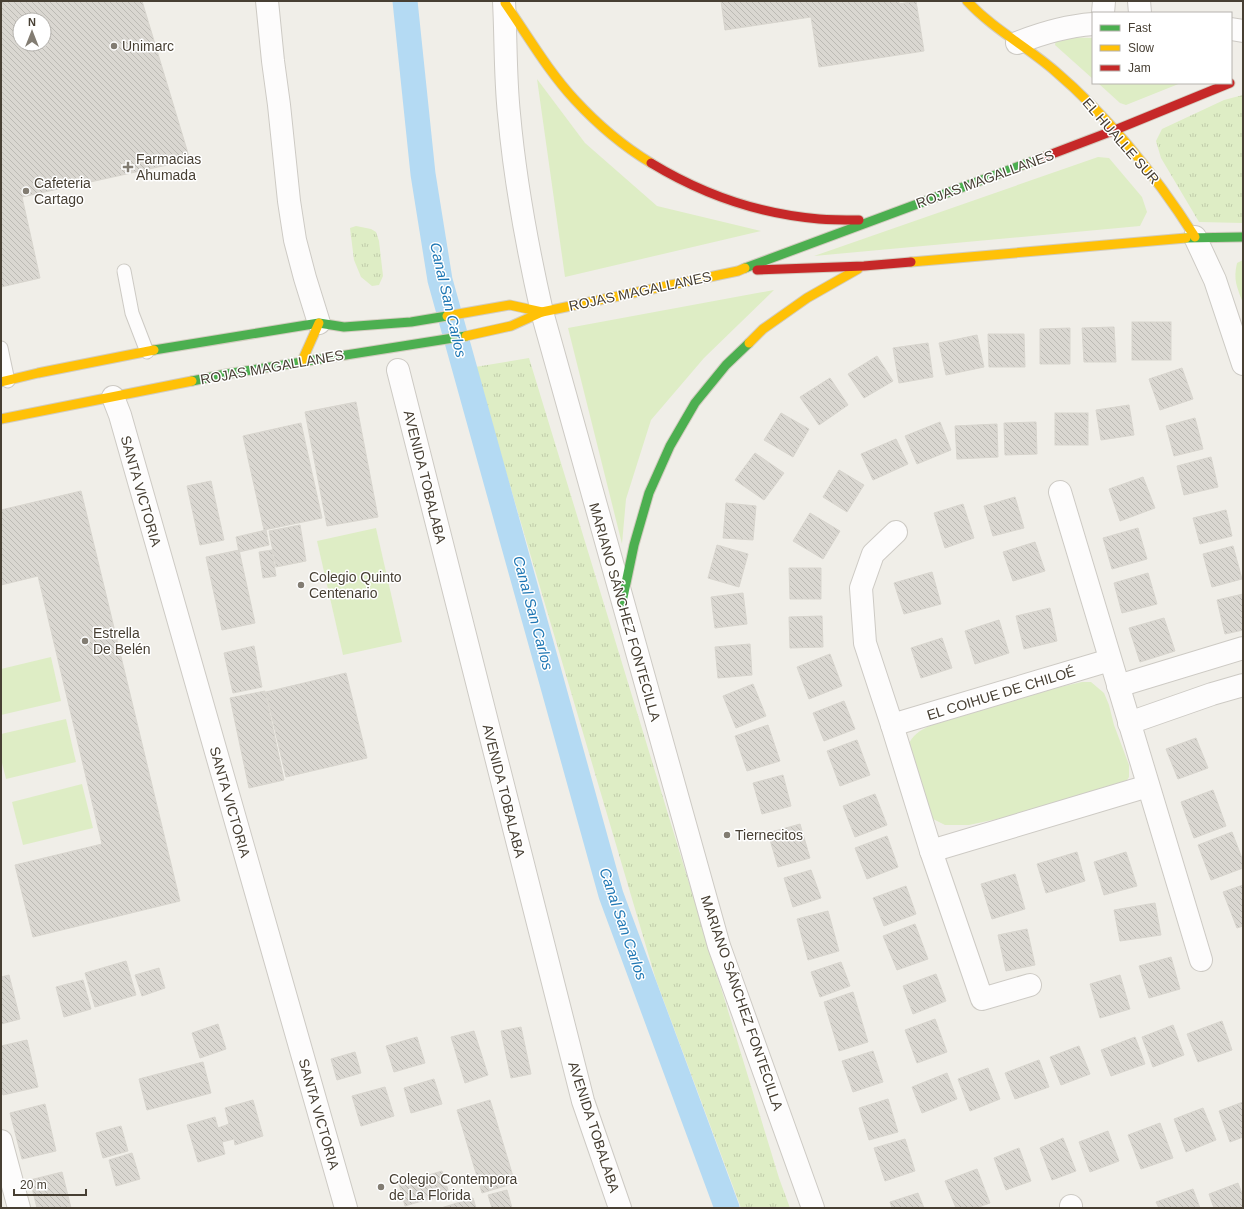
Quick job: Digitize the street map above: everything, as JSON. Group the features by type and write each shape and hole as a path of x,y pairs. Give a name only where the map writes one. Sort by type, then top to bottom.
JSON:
{"street":[{"path":"267,1 273,61 280,105 289,200 295,240 319,323 302,361"},
{"name":"EL HUALLE SUR","path":"968,1 981,16 997,29 1053,69 1071,84 1115,130 1154,176 1176,206 1195,237 1215,280 1243,364"},
{"path":"1103,12 1104,1"},
{"path":"1140,1 1140,12"},
{"path":"505,2 554,74 576,101 627,147 655,166 713,195 744,206 808,219 841,221 874,220"},
{"name":"MARIANO SÁNCHEZ FONTECILLA","path":"505,2 506,66 514,168 530,264 542,312 719,946 813,1208"},
{"path":"1017,43 1040,34 1065,27 1092,24"},
{"path":"1232,29 1243,32"},
{"name":"ROJAS MAGALLANES","path":"1,419 226,374 477,334 511,326 542,312 738,271 1115,130 1228,84"},
{"name":"ROJAS MAGALLANES","path":"738,271 864,266 1195,237 1243,237"},
{"path":"622,602 634,540 652,485 668,448 681,424 712,378 769,325 811,295 837,279 864,266"},
{"name":"ROJAS MAGALLANES","path":"4,382 38,373 147,352 319,323 344,327 420,321 510,305 542,312"},
{"path":"212,340 223,350"},
{"path":"226,374 228,364"},
{"name":"AVENIDA TOBALABA","path":"398,370 583,1101 620,1208"},
{"name":"SANTA VICTORIA","path":"113,397 346,1208"},
{"path":"1060,492 1201,960"},
{"path":"896,532 873,554 861,588 865,642 931,851 982,999 1030,985"},
{"path":"1118,686 1243,648"},
{"name":"EL COIHUE DE CHILOÉ","path":"892,725 1110,660"},
{"path":"1130,723 1243,685"},
{"path":"931,851 1148,786"},
{"path":"1,1141 19,1208"}],"lane":[{"path":"124,271 132,313 147,352"},
{"path":"1,348 4,382"}],"green space":[{"path":"1060,37 1092,38 1092,78 1055,45 1056,39"},
{"path":"537,79 585,143 657,206 761,231 565,277"},
{"path":"1099,84 1178,84 1126,105 1120,103"},
{"path":"1243,95 1243,223 1199,222 1161,158 1156,141 1162,129 1224,100"},
{"path":"1098,157 1109,158 1142,197 1147,212 1140,226 814,256"},
{"path":"356,226 371,229 376,232 379,241 383,276 379,285 372,286 361,277 354,260 350,228"},
{"path":"1243,260 1243,303 1237,288 1235,274 1237,263"},
{"path":"774,290 704,358 651,420 626,499 622,544 568,328"},
{"path":"529,358 779,1178 790,1208 741,1208 656,980 475,367"},
{"path":"376,528 402,642 343,655 317,541"},
{"path":"51,657 61,701 1,715 1,669"},
{"path":"1082,682 1091,682 1104,693 1109,705 1114,725 1129,765 1129,777 1121,789 1103,796 969,825 945,825 929,817 906,749 915,735 929,726 1060,687"},
{"path":"66,719 76,762 6,779 1,759 1,734"},
{"path":"82,784 93,828 23,845 12,802"}],"building":[{"path":"1,1 142,1 190,160 22,197 40,278 1,287"},
{"path":"721,1 899,1 899,4 916,1 924,51 819,67 811,17 725,30"},
{"path":"1132,322 1171,322 1171,360 1132,360"},
{"path":"1114,327 1116,362 1084,362 1082,328"},
{"path":"1070,328 1070,364 1040,364 1040,329"},
{"path":"988,334 1024,334 1025,367 989,367"},
{"path":"977,335 984,367 946,375 939,343"},
{"path":"928,343 933,377 899,383 893,348"},
{"path":"877,356 893,381 864,398 848,374"},
{"path":"1182,368 1193,399 1160,410 1149,379"},
{"path":"830,378 848,405 819,425 800,397"},
{"path":"356,402 378,517 327,526 305,412"},
{"path":"1129,405 1134,435 1101,440 1096,410"},
{"path":"781,413 809,429 793,457 764,440"},
{"path":"1055,413 1088,413 1088,445 1055,445"},
{"path":"1195,418 1203,449 1174,456 1166,426"},
{"path":"940,422 951,450 917,464 905,436"},
{"path":"1036,422 1037,454 1005,455 1004,423"},
{"path":"301,423 322,518 264,530 243,436"},
{"path":"997,424 998,457 957,459 955,426"},
{"path":"896,439 908,464 873,480 861,454"},
{"path":"755,453 784,473 764,500 735,480"},
{"path":"1211,457 1218,487 1184,495 1177,466"},
{"path":"839,470 864,485 847,512 823,497"},
{"path":"1143,477 1155,508 1120,521 1109,489"},
{"path":"211,481 224,540 200,545 187,486"},
{"path":"81,491 180,901 33,937 15,865 102,844 38,576 1,585 1,510"},
{"path":"1015,497 1024,528 993,536 984,506"},
{"path":"726,503 756,506 753,540 723,538"},
{"path":"963,504 974,538 945,548 934,513"},
{"path":"1226,510 1232,536 1200,544 1193,518"},
{"path":"810,513 840,531 823,559 793,541"},
{"path":"300,525 306,561 276,567 269,531"},
{"path":"1138,528 1147,559 1112,569 1103,538"},
{"path":"266,530 269,545 239,552 236,537"},
{"path":"1035,542 1045,571 1013,581 1003,552"},
{"path":"717,545 748,554 739,587 708,578"},
{"path":"1233,546 1242,579 1212,587 1203,554"},
{"path":"239,550 255,623 222,630 206,557"},
{"path":"272,550 276,576 263,578 259,552"},
{"path":"789,568 821,568 821,599 790,599"},
{"path":"932,572 941,604 904,614 894,583"},
{"path":"1148,573 1157,604 1122,613 1114,583"},
{"path":"743,593 747,624 715,628 711,597"},
{"path":"1243,594 1243,630 1225,634 1217,600"},
{"path":"1050,608 1057,641 1024,649 1016,616"},
{"path":"822,616 823,647 790,648 789,617"},
{"path":"1164,618 1175,651 1140,662 1129,628"},
{"path":"999,620 1009,653 975,664 965,631"},
{"path":"942,638 952,668 921,678 911,648"},
{"path":"750,644 752,675 718,678 715,647"},
{"path":"254,646 262,687 233,693 224,653"},
{"path":"830,654 842,686 809,699 797,667"},
{"path":"346,673 367,758 286,777 266,692"},
{"path":"753,684 766,716 736,728 723,696"},
{"path":"265,691 284,780 249,788 230,698"},
{"path":"844,701 855,729 824,741 813,713"},
{"path":"768,725 780,761 747,771 735,736"},
{"path":"1196,738 1208,768 1178,779 1166,749"},
{"path":"857,740 870,775 840,786 827,751"},
{"path":"783,775 791,806 762,814 753,783"},
{"path":"1213,790 1226,826 1194,838 1181,802"},
{"path":"875,794 887,825 855,837 843,806"},
{"path":"800,824 810,858 778,867 768,833"},
{"path":"1232,832 1243,861 1243,868 1211,880 1198,845"},
{"path":"887,836 898,867 867,879 855,848"},
{"path":"1077,852 1085,881 1046,893 1037,864"},
{"path":"1126,852 1137,886 1104,895 1094,862"},
{"path":"811,870 821,898 793,907 784,878"},
{"path":"1015,874 1025,909 992,919 981,884"},
{"path":"1243,885 1243,926 1237,928 1223,892"},
{"path":"906,886 916,914 884,926 873,898"},
{"path":"1155,903 1161,935 1120,941 1114,910"},
{"path":"828,911 839,951 808,960 797,919"},
{"path":"915,924 928,959 897,970 883,936"},
{"path":"1027,929 1035,965 1006,971 998,935"},
{"path":"1171,957 1180,989 1149,998 1139,966"},
{"path":"126,961 136,995 95,1007 85,973"},
{"path":"841,962 850,986 820,997 811,972"},
{"path":"159,968 165,988 142,996 135,975"},
{"path":"936,974 946,1001 913,1014 903,986"},
{"path":"9,975 20,1019 1,1024 1,977"},
{"path":"1120,975 1130,1009 1100,1018 1090,984"},
{"path":"83,980 91,1009 64,1017 56,987"},
{"path":"853,992 868,1042 839,1051 824,1002"},
{"path":"935,1019 947,1052 917,1063 905,1030"},
{"path":"1222,1021 1232,1050 1198,1062 1187,1034"},
{"path":"218,1024 226,1049 200,1058 192,1033"},
{"path":"1173,1025 1184,1055 1153,1067 1142,1037"},
{"path":"521,1027 531,1074 511,1078 501,1031"},
{"path":"474,1031 488,1075 465,1083 451,1037"},
{"path":"417,1037 425,1063 394,1072 386,1046"},
{"path":"1135,1037 1145,1064 1111,1076 1101,1050"},
{"path":"27,1040 38,1087 3,1095 1,1089 1,1046"},
{"path":"1079,1046 1090,1074 1061,1085 1050,1057"},
{"path":"873,1051 883,1082 853,1092 842,1061"},
{"path":"355,1052 361,1073 337,1080 331,1059"},
{"path":"1039,1060 1049,1087 1015,1099 1005,1073"},
{"path":"203,1062 211,1093 147,1110 139,1079"},
{"path":"988,1068 1000,1099 970,1111 958,1079"},
{"path":"947,1073 957,1099 922,1113 912,1087"},
{"path":"434,1079 442,1104 411,1113 404,1088"},
{"path":"385,1087 394,1116 361,1126 352,1096"},
{"path":"888,1099 898,1132 869,1140 859,1108"},
{"path":"253,1100 263,1136 235,1145 234,1139 222,1142 225,1154 198,1162 187,1125 215,1117 218,1128 229,1124 225,1108"},
{"path":"490,1100 515,1183 482,1193 457,1110"},
{"path":"1243,1102 1243,1137 1230,1142 1219,1111"},
{"path":"45,1104 56,1151 22,1159 10,1113"},
{"path":"1203,1108 1216,1140 1186,1152 1174,1119"},
{"path":"1160,1123 1173,1158 1141,1169 1128,1135"},
{"path":"121,1126 128,1151 103,1158 96,1133"},
{"path":"1108,1131 1119,1161 1090,1172 1079,1142"},
{"path":"1063,1138 1076,1171 1052,1180 1040,1148"},
{"path":"905,1139 915,1171 885,1181 874,1148"},
{"path":"1019,1148 1031,1181 1006,1190 994,1158"},
{"path":"132,1153 140,1179 116,1186 109,1160"},
{"path":"977,1169 990,1203 976,1208 956,1208 945,1181"},
{"path":"442,1171 449,1193 405,1206 399,1184"},
{"path":"62,1172 71,1208 37,1208 30,1180"},
{"path":"1238,1183 1243,1196 1243,1208 1214,1208 1209,1194"},
{"path":"1193,1189 1200,1208 1159,1208 1156,1202"},
{"path":"507,1190 512,1208 492,1208 488,1195"},
{"path":"918,1193 924,1208 892,1208 890,1202"},
{"path":"473,1198 476,1208 441,1208"}],"waterway":[{"name":"Canal San Carlos","path":"405,1 423,174 440,280 611,895 727,1208"}],"traffic: fast":[{"path":"745,268 1044,157"},
{"path":"1186,238 1243,237"},
{"path":"154,350 319,323 344,327 411,322 447,316"},
{"path":"192,381 226,374 466,336"},
{"path":"622,602 634,545 649,493 670,446 695,403 726,365 749,343"}],"traffic: slow":[{"path":"967,1 999,29 1055,71 1095,108 1148,170 1195,237"},
{"path":"505,3 547,65 575,100 611,134 631,150 651,163"},
{"path":"911,262 1186,238"},
{"path":"466,336 511,326 542,312 738,271 745,268"},
{"path":"749,343 763,329 807,298 858,269"},
{"path":"447,316 510,305 542,312"},
{"path":"302,361 319,323"},
{"path":"1,382 38,373 154,350"},
{"path":"1,419 192,381"}],"traffic: jam":[{"path":"1044,157 1228,84"},
{"path":"651,163 690,184 732,201 753,207 797,216 824,219 859,220"},
{"path":"757,270 864,266 911,262"}],"place":[{"name":"Unimarc","path":"114,46"},
{"name":"Farmacias Ahumada","path":"128,167"},
{"name":"Cafeteria Cartago","path":"26,191"},
{"name":"Colegio Quinto Centenario","path":"301,585"},
{"name":"Estrella De Belén","path":"85,641"},
{"name":"Tiernecitos","path":"727,835"},
{"name":"Colegio Contempora de La Florida","path":"381,1187"}]}
